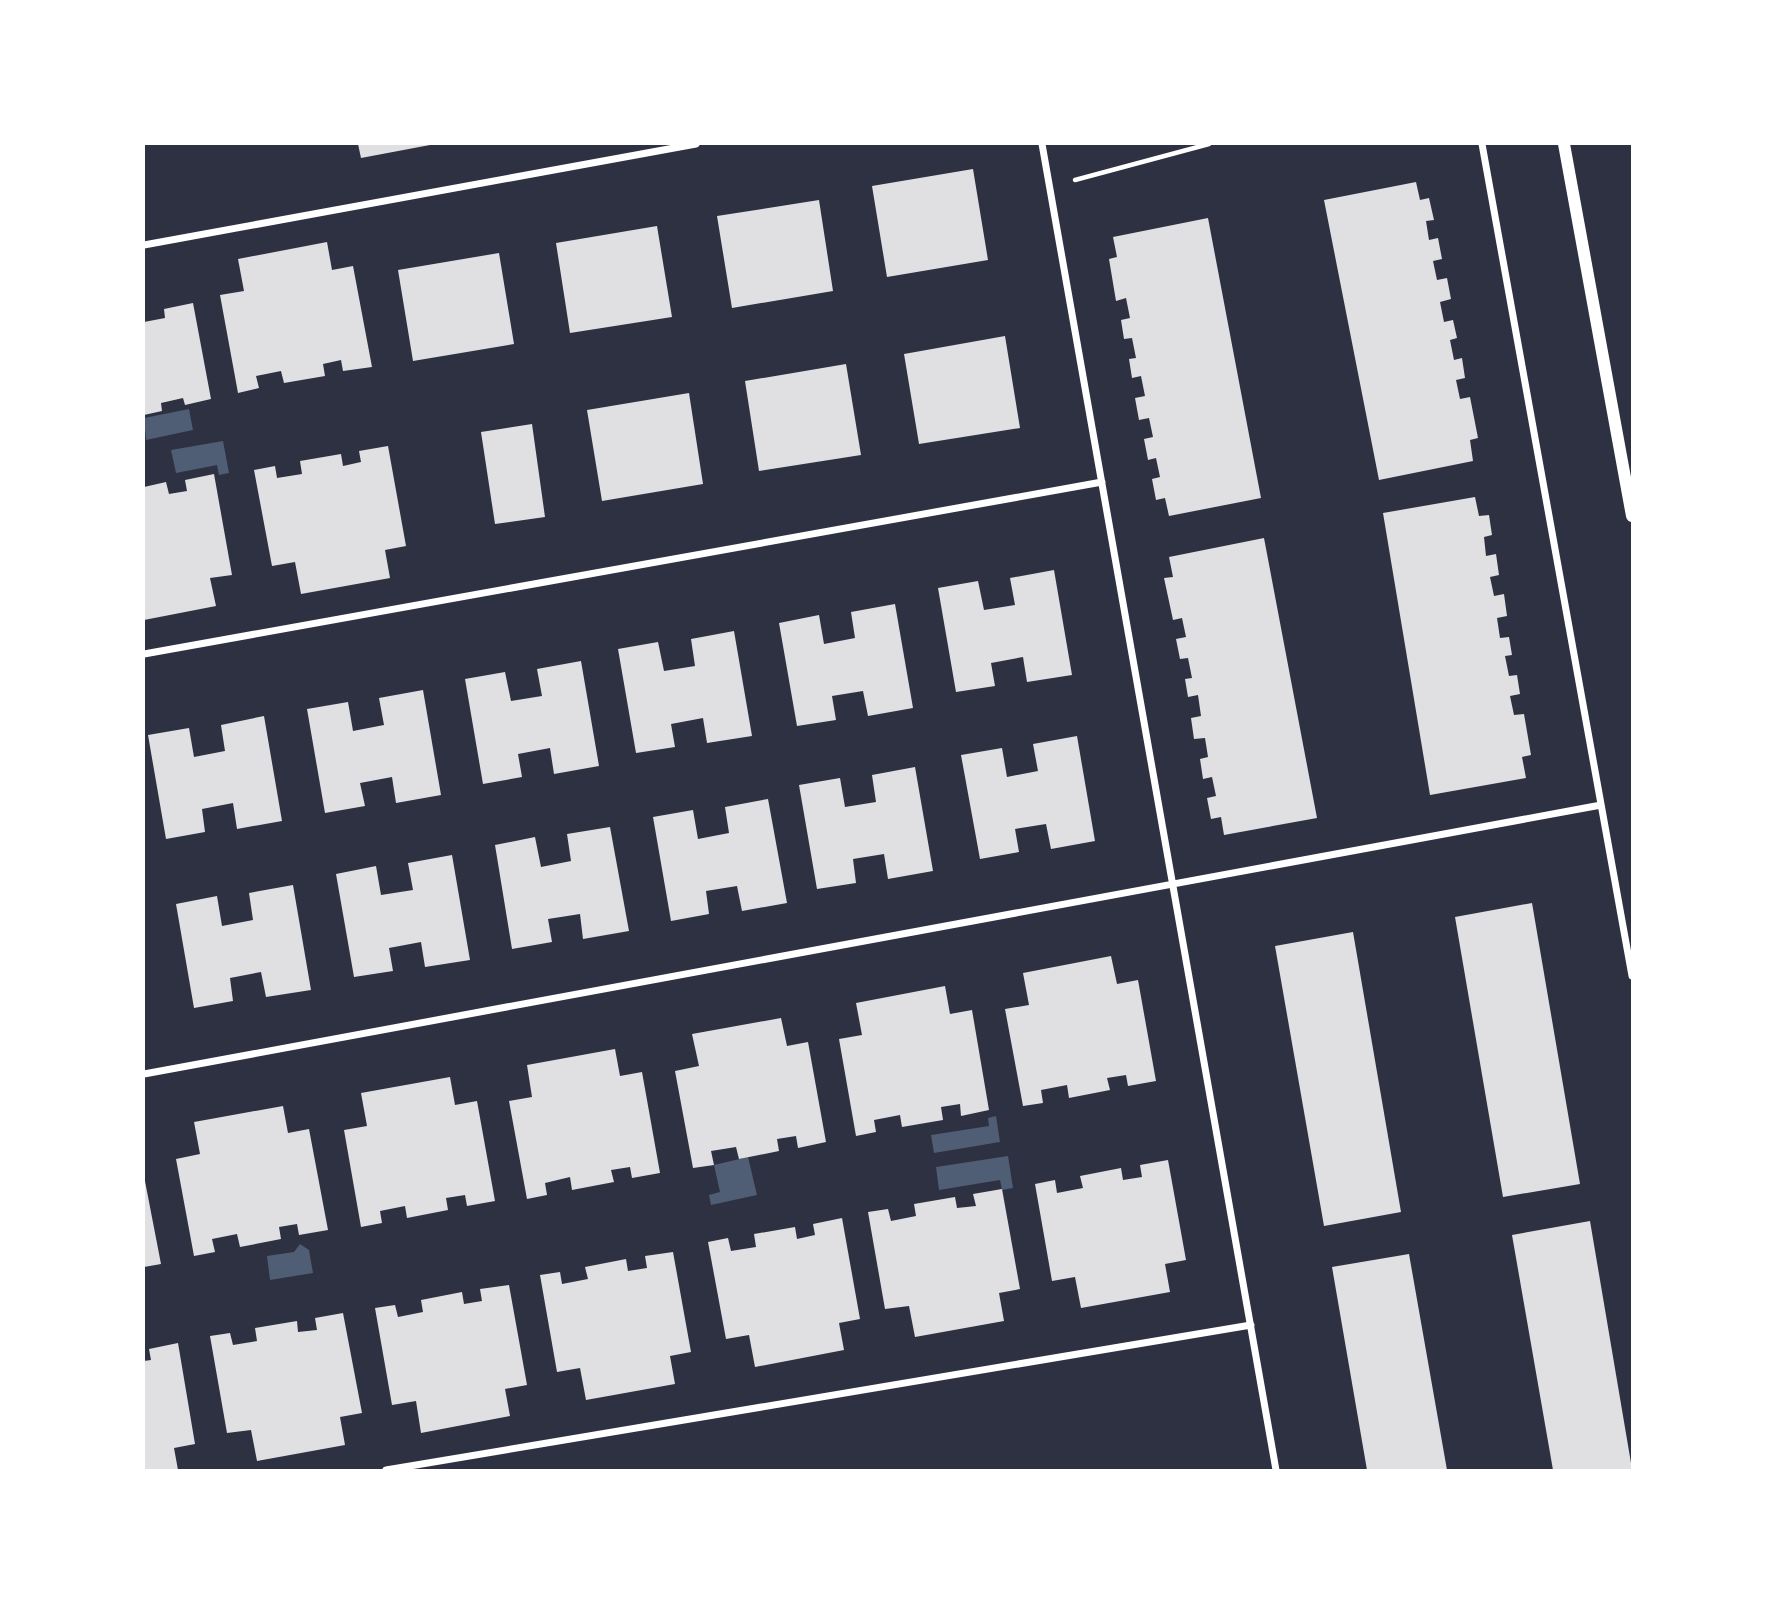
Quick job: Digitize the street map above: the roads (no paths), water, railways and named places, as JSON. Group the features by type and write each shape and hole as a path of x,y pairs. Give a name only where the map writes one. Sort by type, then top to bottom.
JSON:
{"street":[{"path":"144,245 696,144"},
{"path":"1042,144 1276,1471"},
{"path":"1482,144 1633,976"},
{"path":"1564,144 1633,516"},
{"path":"144,654 1102,482"},
{"path":"144,1074 1601,805"},
{"path":"386,1471 1251,1325"}],"water":[{"path":"189,409 193,430 146,440 144,418"},
{"path":"223,441 229,473 219,475 217,465 176,473 171,450"},
{"path":"996,1116 1000,1142 934,1153 931,1135 989,1126 988,1118"},
{"path":"1008,1156 1013,1188 1002,1190 1000,1180 939,1190 936,1167"},
{"path":"748,1157 757,1195 711,1205 709,1195 720,1192 714,1165"},
{"path":"300,1244 309,1250 313,1273 270,1280 267,1256 294,1252"}]}
